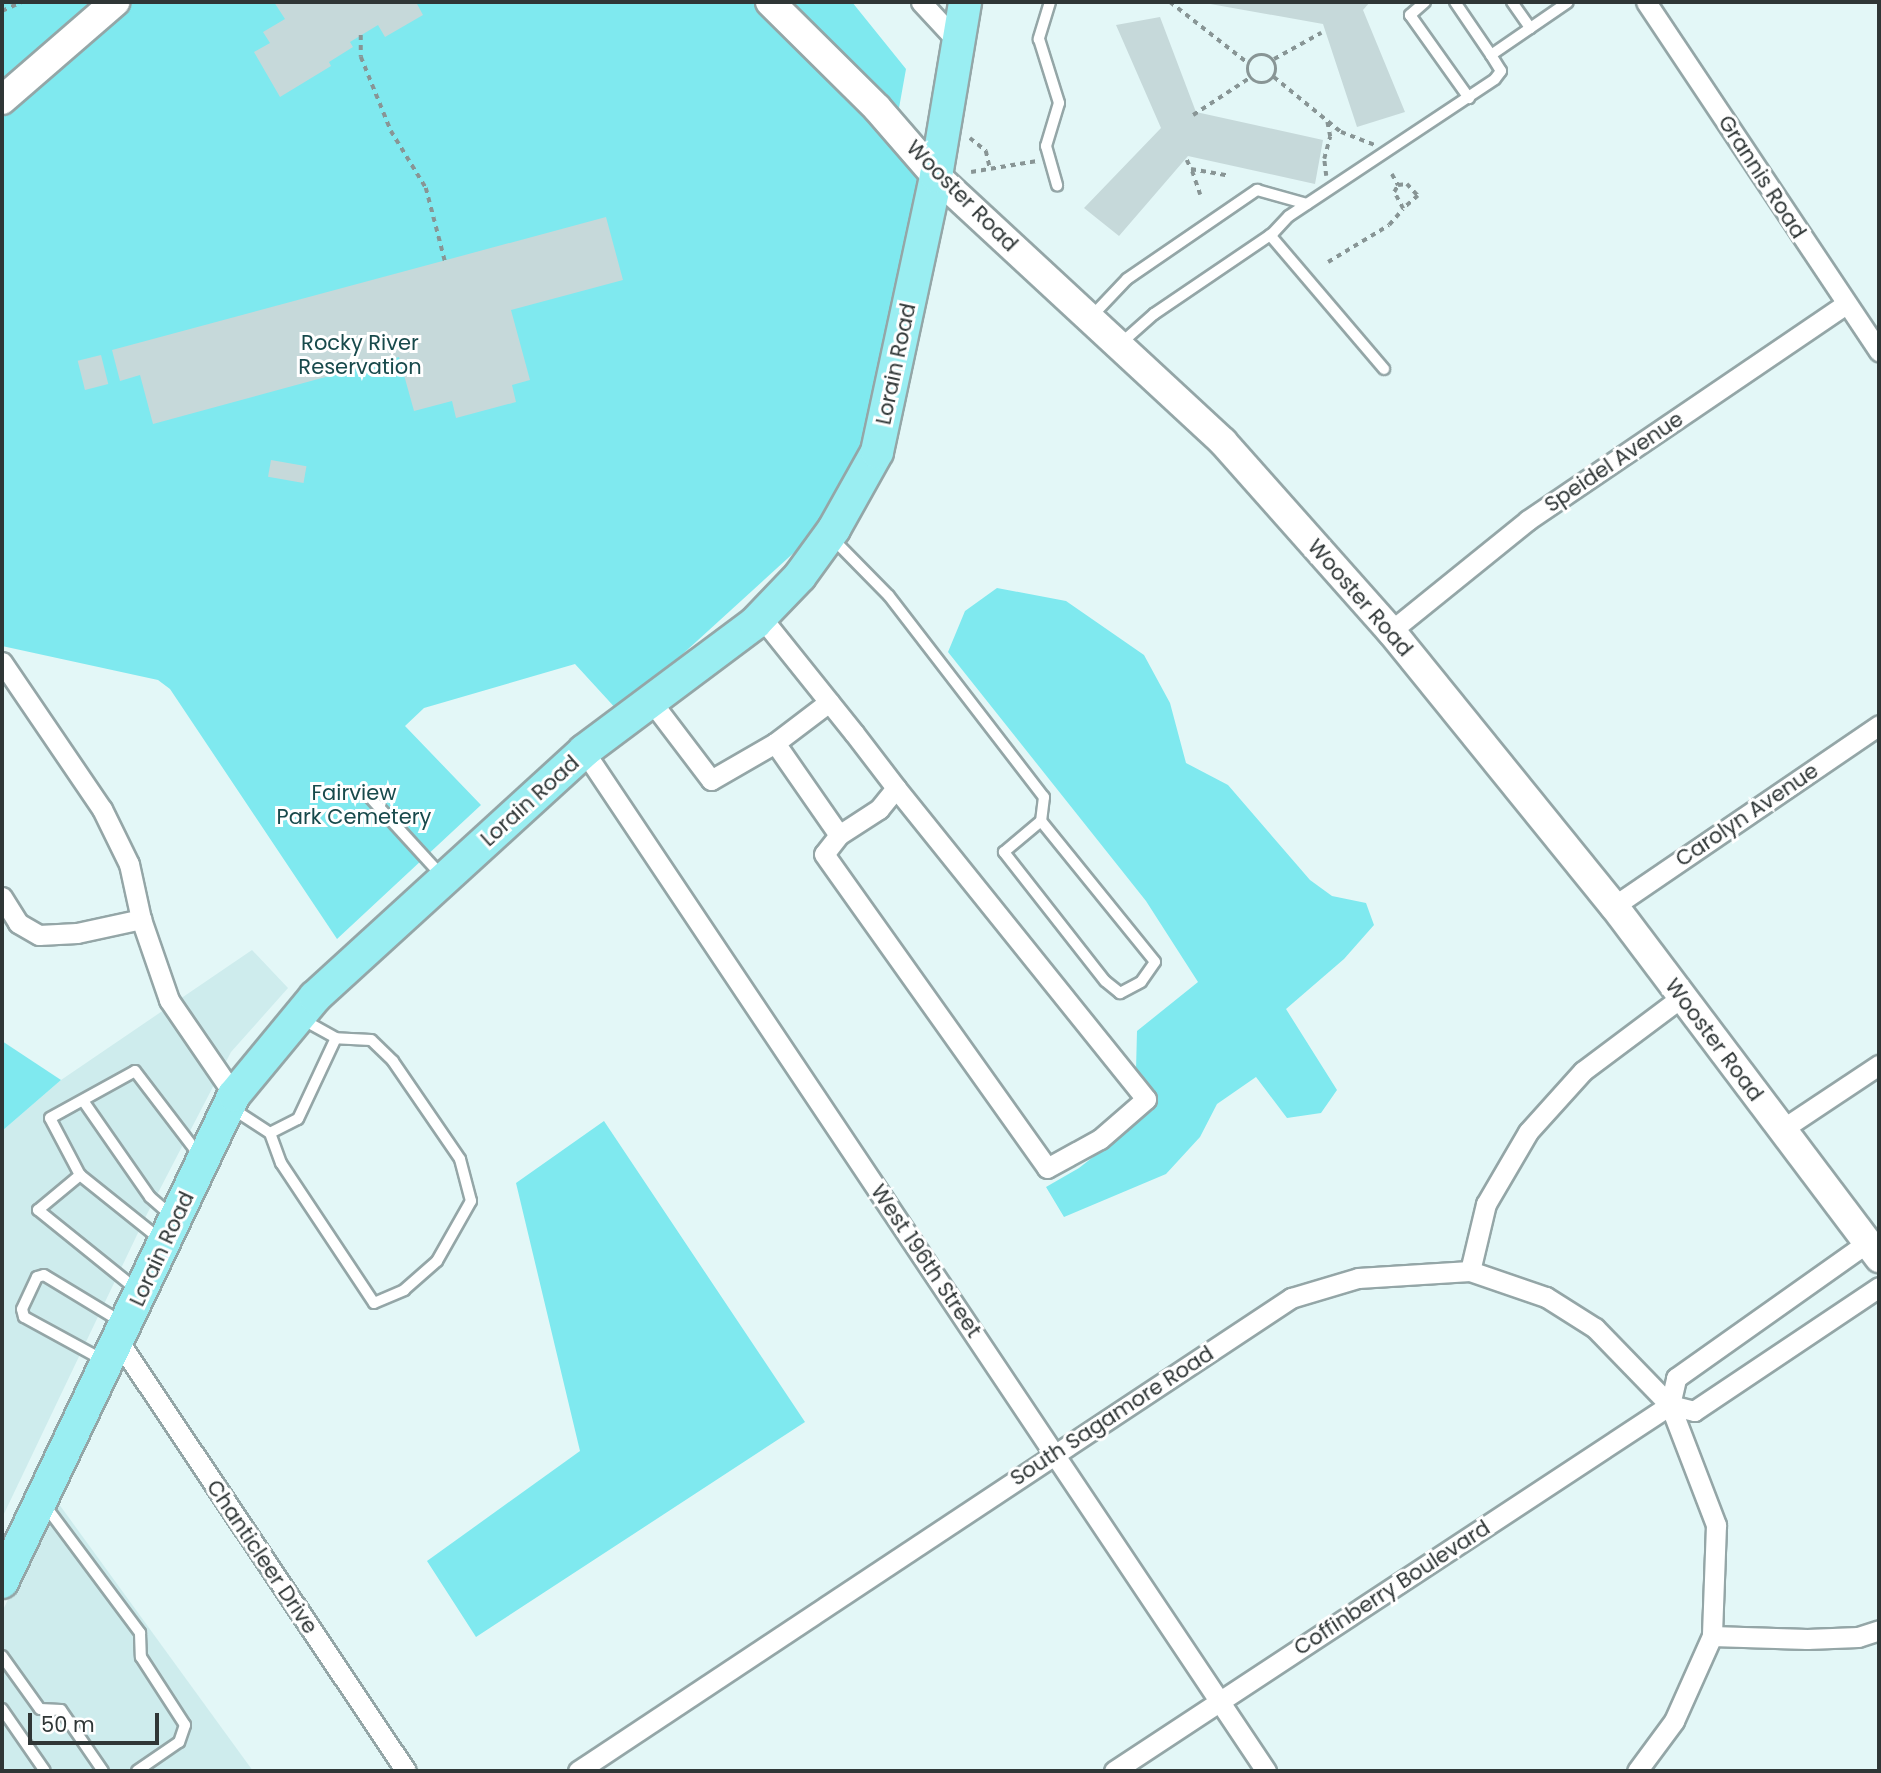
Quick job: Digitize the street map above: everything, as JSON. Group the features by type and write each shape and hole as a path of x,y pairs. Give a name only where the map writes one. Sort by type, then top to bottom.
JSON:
{"main road":[{"path":"2,100 115,2"},
{"name":"Wooster Road","path":"770,2 877,108 936,176 1223,442 1391,631 1614,906 1873,1250"},
{"name":"Lorain Road","path":"2,1582 232,1100 299,1017 444,879 584,751 761,617 800,576 829,536 877,452 936,176 965,2"}],"street":[{"path":"921,2 958,42"},
{"name":"Grannis Road","path":"1646,2 1879,352"},
{"name":"Speidel Avenue","path":"1391,631 1528,520 1846,304"},
{"path":"761,617 1146,1099 1100,1139 1047,1168 824,854 839,835 878,809 896,788"},
{"path":"2,662 102,809 129,864 141,919 169,1000 232,1100"},
{"path":"651,701 711,780 775,743 829,702"},
{"name":"Carolyn Avenue","path":"1614,906 1879,725"},
{"path":"775,743 839,835"},
{"name":"West 196th Street","path":"584,751 1266,1771"},
{"path":"2,897 18,923 39,935 55,936 141,919"},
{"path":"1470,1270 1486,1204 1528,1132 1583,1071 1682,996"},
{"path":"1781,1130 1879,1065"},
{"path":"1637,1771 1674,1721 1712,1636 1716,1525 1670,1405 1676,1378 1873,1250"},
{"name":"South Sagamore Road","path":"578,1771 1291,1298 1358,1278 1470,1270 1546,1297 1595,1328 1670,1405"},
{"path":"1670,1405 1694,1411 1879,1287"},
{"name":"Chanticleer Drive","path":"118,1343 406,1771"},
{"name":"Coffinberry Boulevard","path":"1114,1771 1670,1405"},
{"path":"1712,1636 1807,1639 1858,1637 1879,1630"}],"lane":[{"path":"1050,2 1039,39 1059,103 1047,130 1049,159 1057,185"},
{"path":"1425,2 1410,15 1469,97"},
{"path":"1119,345 1154,314 1270,235 1307,204 1469,97 1501,71 1455,2"},
{"path":"1513,2 1530,28"},
{"path":"1491,55 1568,2"},
{"path":"1090,318 1127,279 1257,190 1307,204"},
{"path":"1270,235 1384,369"},
{"path":"829,536 889,596 1044,797 1041,821 1004,852 1105,982 1120,993 1141,982 1155,962 1041,821"},
{"path":"368,795 444,879"},
{"path":"232,1100 270,1133 281,1163 374,1303 404,1290 437,1261 471,1201 460,1158 393,1061 372,1040 337,1038 299,1017"},
{"path":"270,1133 298,1119 337,1038"},
{"path":"169,1230 80,1175 50,1118 84,1102 135,1071 203,1161"},
{"path":"84,1102 150,1197 169,1230"},
{"path":"80,1175 38,1210 141,1293"},
{"path":"44,1275 118,1343 24,1317 22,1309 37,1277 44,1275"},
{"path":"41,1501 140,1633 141,1657 185,1725 179,1742 137,1771"},
{"path":"2,1656 40,1709 61,1710 103,1771"},
{"path":"2,1709 45,1771"}],"path":[{"path":"2,11 21,2"},
{"path":"1170,2 1249,64 1251,77"},
{"path":"1273,60 1321,33"},
{"path":"361,35 361,57 391,131 423,178 445,261"},
{"path":"1249,64 1260,55 1273,60"},
{"path":"1273,60 1274,77 1341,132 1376,145"},
{"path":"1251,77 1262,83 1274,77"},
{"path":"1193,115 1251,77"},
{"path":"1327,120 1331,137 1324,159 1327,178"},
{"path":"970,138 986,151 990,169"},
{"path":"971,172 1049,159"},
{"path":"1187,160 1200,195"},
{"path":"1191,169 1228,176"},
{"path":"1392,174 1398,185"},
{"path":"1328,262 1389,225 1418,196 1407,184 1398,185 1394,191 1403,209"}],"shaded area":[{"path":"252,950 288,988 231,1052 146,1216 2,1518 2,1131 61,1080"},
{"path":"56,1500 253,1771 2,1771 2,1612"}],"green space":[{"name":"Rocky River Reservation","path":"2,2 852,2 906,69 894,136 935,177 844,507 619,712 575,664 424,708 405,726 481,805 337,939 170,689 158,680 2,646"},
{"path":"997,588 1066,601 1144,655 1170,703 1186,763 1228,785 1310,880 1332,896 1366,903 1374,925 1344,959 1286,1009 1337,1090 1321,1113 1287,1118 1256,1077 1217,1104 1200,1137 1166,1174 1064,1217 1046,1187 1079,1168 1153,1110 1136,1070 1137,1031 1198,982 1146,901 948,652 965,611"},
{"path":"2,1041 61,1080 2,1131"},
{"path":"604,1121 805,1422 476,1637 427,1561 580,1451 516,1183"}],"building":[{"path":"274,2 416,2 423,15 385,37 378,25 350,42 353,47 329,62 331,66 280,97 254,52 270,43 263,32 285,19"},
{"path":"1199,2 1370,2 1363,10 1405,112 1357,127 1323,24"},
{"path":"1160,17 1196,112 1323,140 1315,184 1188,156 1119,236 1084,208 1161,128 1116,25"},
{"path":"606,217 623,280 511,310 530,380 512,385 516,402 456,418 452,401 414,411 399,357 153,424 140,375 120,381 112,350"},
{"path":"101,355 108,384 85,390 78,361"},
{"path":"271,460 306,466 304,483 268,477"}],"park label":[{"name":"Fairview Park Cemetery","path":"354,805"}]}
